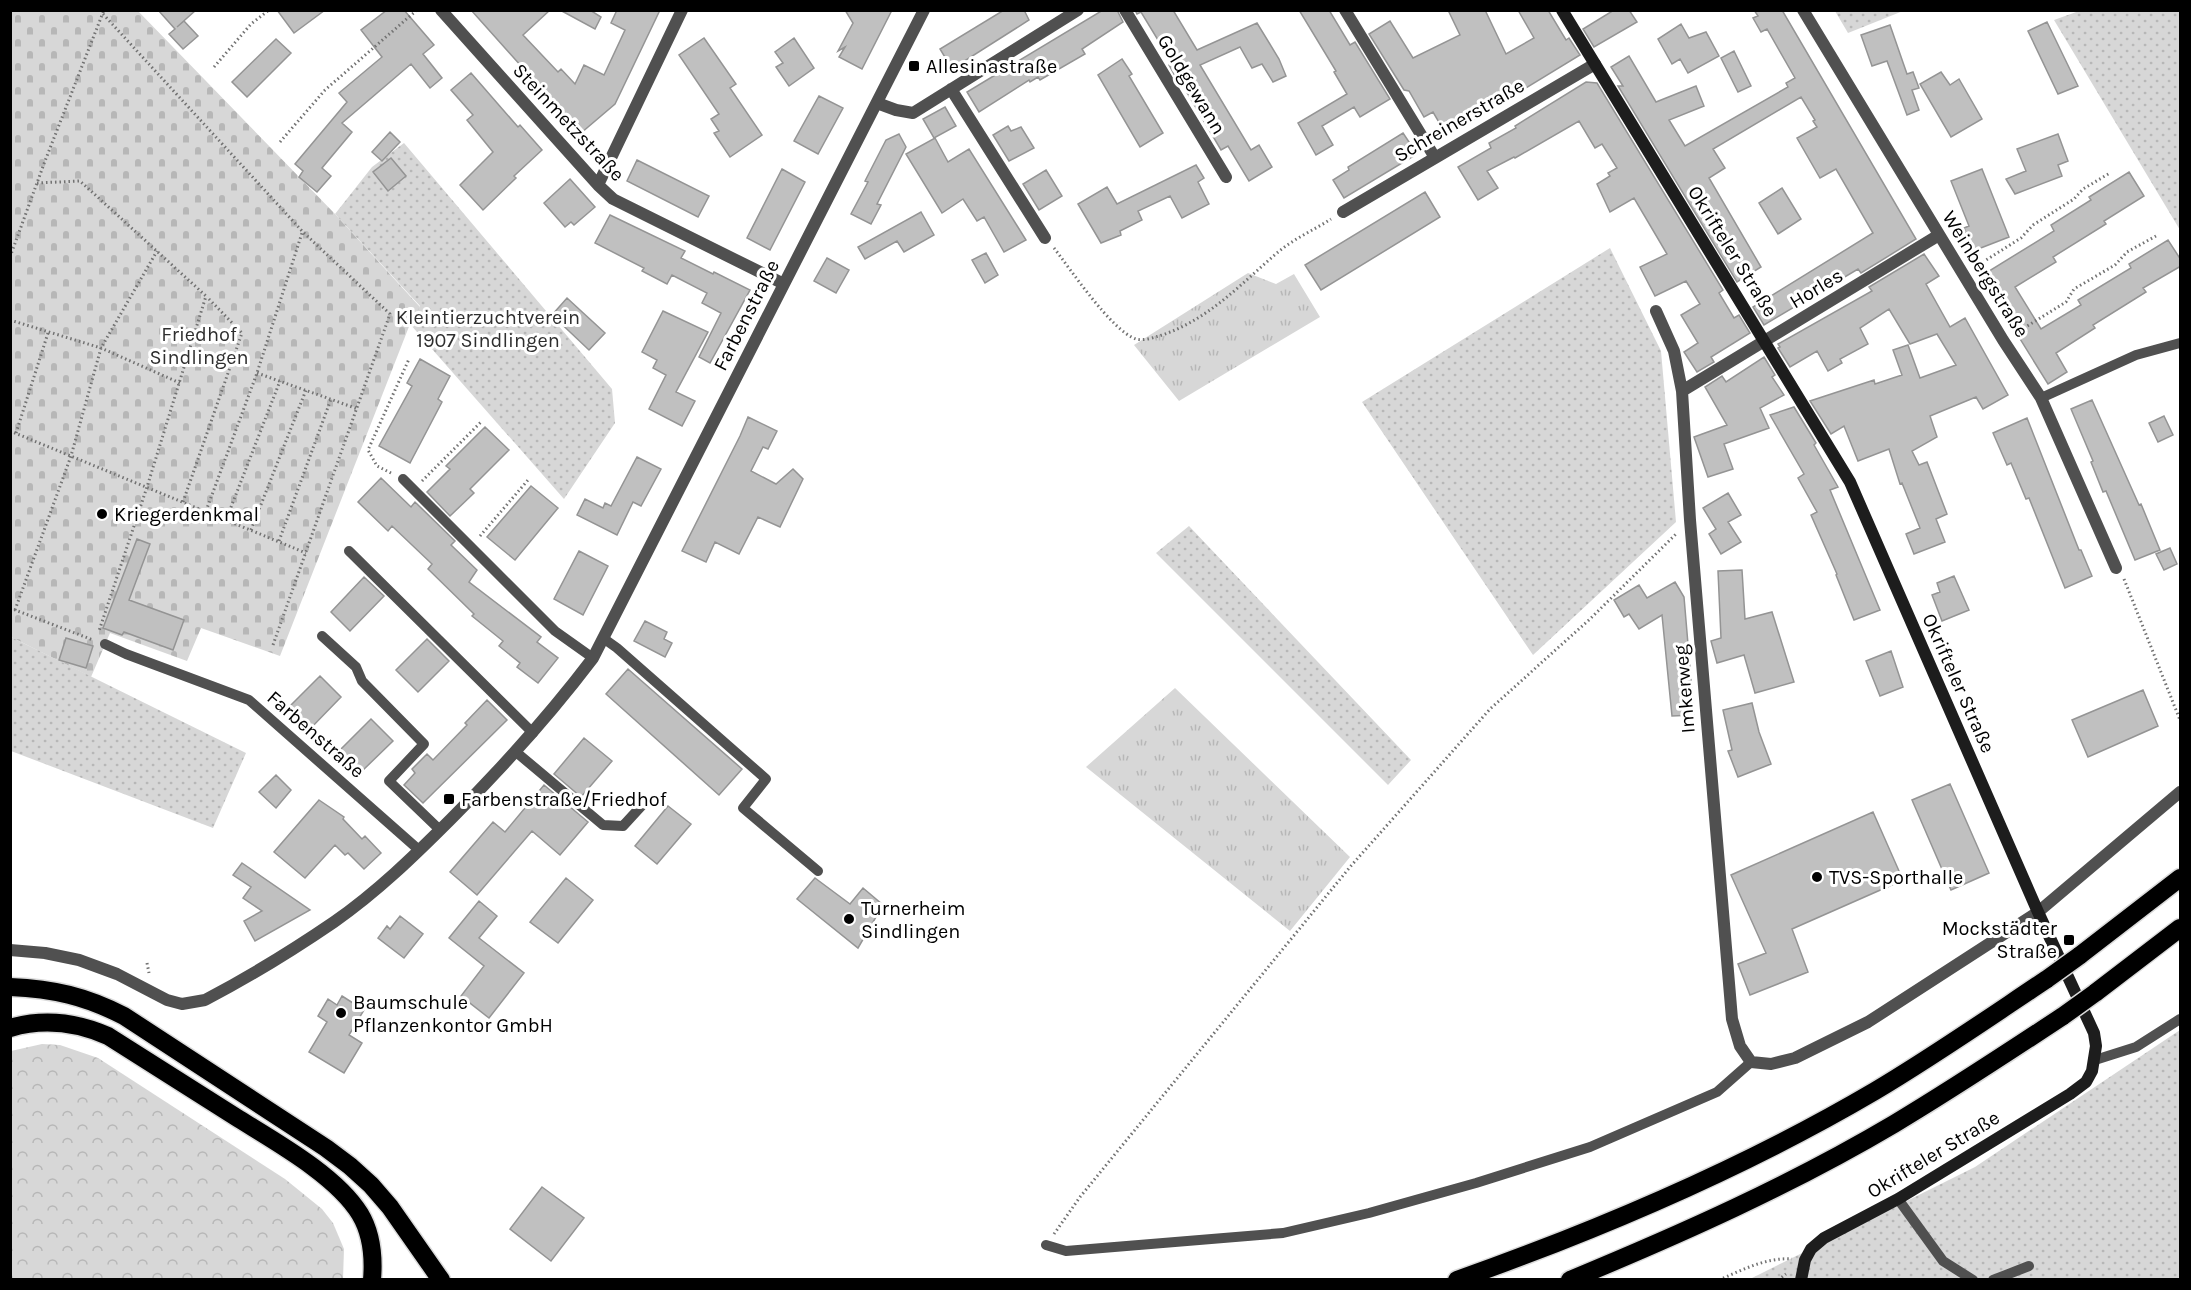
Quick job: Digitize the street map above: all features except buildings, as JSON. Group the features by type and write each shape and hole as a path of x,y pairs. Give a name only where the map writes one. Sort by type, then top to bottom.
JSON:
{"highway":[{"path":"1457,1280 1512,1261 1612,1221 1696,1183 1791,1136 1883,1085 1957,1040 2047,979 2181,878"},
{"path":"1570,1280 1710,1221 1893,1125 2063,1016 2181,928"},
{"path":"10,987 60,992 98,1003 124,1016 326,1148 371,1185 390,1207 441,1280"},
{"path":"10,1028 41,1022 64,1022 87,1027 108,1036 300,1157 345,1195 367,1227 372,1246 372,1280"}],"street":[{"name":"Steinmetzstraße","path":"441,10 613,199 784,284"},
{"path":"598,185 682,10"},
{"name":"Farbenstraße","path":"10,950 45,953 79,960 117,974 167,1000 182,1004 205,1000 334,922 393,876 516,752 556,708 593,658 924,10"},
{"path":"877,103 913,113 1078,10"},
{"name":"Goldgewann","path":"1125,10 1226,177"},
{"path":"1345,10 1434,156"},
{"name":"Okrifteler Straße","path":"1563,10 1850,482 2038,912 2094,1033 2095,1060 2086,1082 1898,1199 1824,1238 1811,1249 1804,1260"},
{"name":"Weinbergstraße","path":"1803,10 2041,398 2116,568"},
{"name":"Schreinerstraße","path":"1343,212 1434,156 1594,64"},
{"path":"951,89 1045,238"},
{"name":"Horles","path":"1682,391 1939,235"},
{"name":"Imkerweg","path":"1656,311 1674,351 1682,391 1690,520 1732,1019 1740,1046 1751,1062"},
{"path":"1751,1062 1771,1064 1795,1058 1868,1022 2038,912 2181,792"},
{"path":"1801,1280 1804,1260"}],"lane":[{"path":"2041,398 2136,355 2181,343"},
{"path":"403,479 555,631 593,658"},
{"path":"350,551 533,733"},
{"name":"Farbenstraße","path":"322,636 356,667 362,681 424,744 389,781 440,830"},
{"path":"603,638 766,779 743,808 818,872"},
{"name":"Farbenstraße","path":"105,644 249,700 419,850"},
{"path":"516,752 603,825 623,826 645,802"},
{"path":"2095,1060 2136,1047 2181,1019"},
{"path":"1046,1245 1066,1251 1283,1233 1369,1213 1476,1183 1590,1147 1717,1092 1751,1062"},
{"path":"1898,1199 1943,1261 1973,1280"},
{"path":"1993,1280 2029,1266"}],"path":[{"path":"214,67 251,24 269,10"},
{"path":"280,142 326,90 417,10"},
{"path":"10,257 104,12 303,232 390,314 273,645"},
{"path":"1964,273 2021,238 2033,225 2074,200 2083,189 2110,173"},
{"path":"37,183 80,181 206,296 242,333 183,502"},
{"path":"1045,238 1100,307 1120,328 1136,339 1145,339 1177,330 1222,302 1279,251 1343,212"},
{"path":"206,512 258,374 303,232"},
{"path":"2004,340 2066,302 2074,289 2115,265 2127,252 2156,236"},
{"path":"15,610 71,456 101,348 157,251"},
{"path":"10,608 95,641 147,487 206,296"},
{"path":"10,320 101,348 180,382"},
{"path":"16,434 48,333"},
{"path":"403,479 377,466 368,450 409,359"},
{"path":"258,374 358,409"},
{"path":"226,520 280,381"},
{"path":"251,530 306,390"},
{"path":"279,542 331,399"},
{"path":"414,490 482,421"},
{"path":"10,431 306,553"},
{"path":"471,546 528,480"},
{"path":"1046,1245 1080,1197 1350,867 1490,709 1590,619 1690,520"},
{"path":"2116,568 2124,578 2181,720"},
{"path":"1719,1280 1773,1260 1782,1258 1804,1260"}],"green space":[{"name":"Friedhof Sindlingen","path":"10,11 138,11 335,214 420,307 410,324 280,656 201,628 187,661 110,633 91,677 11,637"},
{"path":"1835,11 1903,11 1848,33"},
{"path":"2079,11 2180,11 2180,230 2054,20"},
{"name":"Kleintierzuchtverein 1907 Sindlingen","path":"404,143 612,389 615,423 564,499 410,324 420,306 335,214 372,167"},
{"path":"1610,248 1661,351 1676,522 1533,655 1362,402"},
{"path":"1248,273 1276,284 1294,274 1320,317 1179,401 1134,345"},
{"path":"1189,526 1411,760 1388,785 1156,553"},
{"path":"11,637 246,753 213,828 11,751"},
{"path":"1175,688 1350,857 1290,931 1086,767"},
{"path":"2180,1030 2180,1279 1748,1280 1975,1167"},
{"path":"42,1044 60,1045 98,1058 285,1179 322,1209 333,1223 344,1249 343,1279 11,1279 11,1051"}],"place":[{"name":"Allesinastraße","path":"914,66"},
{"name":"Kriegerdenkmal","path":"102,514"},
{"name":"Farbenstraße/Friedhof","path":"449,799"},
{"name":"TVS-Sporthalle","path":"1817,877"},
{"name":"Turnerheim Sindlingen","path":"849,919"},
{"name":"Mockstädter Straße","path":"2069,940"},
{"name":"Baumschule Pflanzenkontor GmbH","path":"341,1013"}]}
